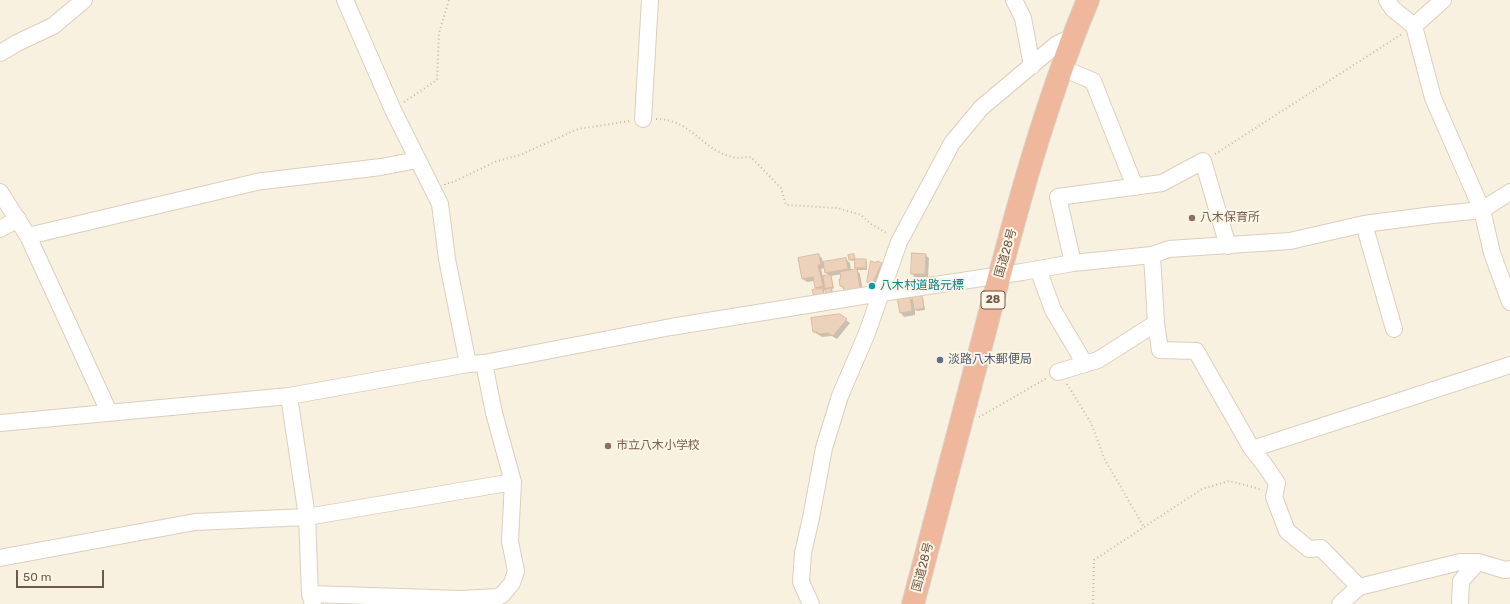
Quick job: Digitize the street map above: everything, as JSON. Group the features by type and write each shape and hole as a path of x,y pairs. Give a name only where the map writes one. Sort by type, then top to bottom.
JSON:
{"highway":[{"name":"国道28号","path":"913,604 999,275 1034,151 1073,37 1088,0"}],"street":[{"path":"0,53 17,43 54,26 84,0"},
{"path":"289,396 307,517 312,599 461,599 502,595 512,583 516,571 510,541 513,482 494,413 476,364 447,259 440,204 393,110 345,0"},
{"path":"643,119 650,0"},
{"path":"1014,0 1022,18 1032,66"},
{"path":"1387,0 1393,9 1414,26 1433,98 1482,210 1492,253 1510,302"},
{"path":"1414,26 1443,0"},
{"path":"811,604 801,582 803,553 824,448 840,396 867,333 899,242 952,143 981,108 1057,44 1073,37"},
{"path":"1062,68 1093,81 1135,187"},
{"path":"28,236 261,180 264,181 381,167 417,160"},
{"path":"1073,263 1058,197 1162,183 1203,161 1228,246"},
{"path":"0,192 28,236 109,412"},
{"path":"0,423 289,396 476,364 671,327 1073,263 1152,255 1169,249 1290,241 1364,224 1482,210 1510,192"},
{"path":"0,229 18,219"},
{"path":"1364,224 1394,328"},
{"path":"1152,255 1156,324 1160,350 1196,351 1252,449 1277,483 1274,497 1286,532 1309,549 1321,548 1359,587"},
{"path":"1038,269 1053,310 1085,364"},
{"path":"1058,372 1098,360 1156,324"},
{"path":"1252,449 1510,365"},
{"path":"0,558 195,522 307,517 513,482"},
{"path":"1340,604 1359,587 1460,562 1478,562 1505,570 1510,569"},
{"path":"1460,604 1461,581 1478,562"}],"path":[{"path":"393,110 437,80 439,33 449,0"},
{"path":"1203,161 1414,26"},
{"path":"440,204 445,184 453,182 497,161 520,155 578,129 643,119 665,119 681,124 717,152 734,158 751,156 781,188 786,205 838,208 862,215 872,224 899,242"},
{"path":"960,428 1058,372 1091,423 1105,460 1144,527"},
{"path":"1093,604 1094,560 1202,489 1229,480 1258,488 1274,497"}],"building":[{"path":"912,253 926,254 925,274 911,274"},
{"path":"819,254 821,265 818,265 823,286 815,288 813,277 802,279 798,258"},
{"path":"854,254 855,259 849,260 848,255"},
{"path":"846,258 848,269 825,273 823,262"},
{"path":"855,259 866,259 866,268 855,268"},
{"path":"871,261 882,263 872,284 867,282"},
{"path":"857,269 860,291 846,293 843,286 840,286 840,272"},
{"path":"831,275 833,287 825,289 823,276"},
{"path":"822,288 824,294 814,296 812,290"},
{"path":"831,288 832,292 826,293 825,289"},
{"path":"910,295 912,311 900,313 897,298"},
{"path":"922,296 924,308 914,310 912,297"},
{"path":"840,314 847,319 833,336 828,333 818,334 817,332 813,332 811,318"}],"place":[{"name":"八木保育所","path":"1192,218"},
{"name":"八木村道路元標","path":"872,286"},
{"name":"淡路八木郵便局","path":"940,360"},
{"name":"市立八木小学校","path":"608,446"}]}
